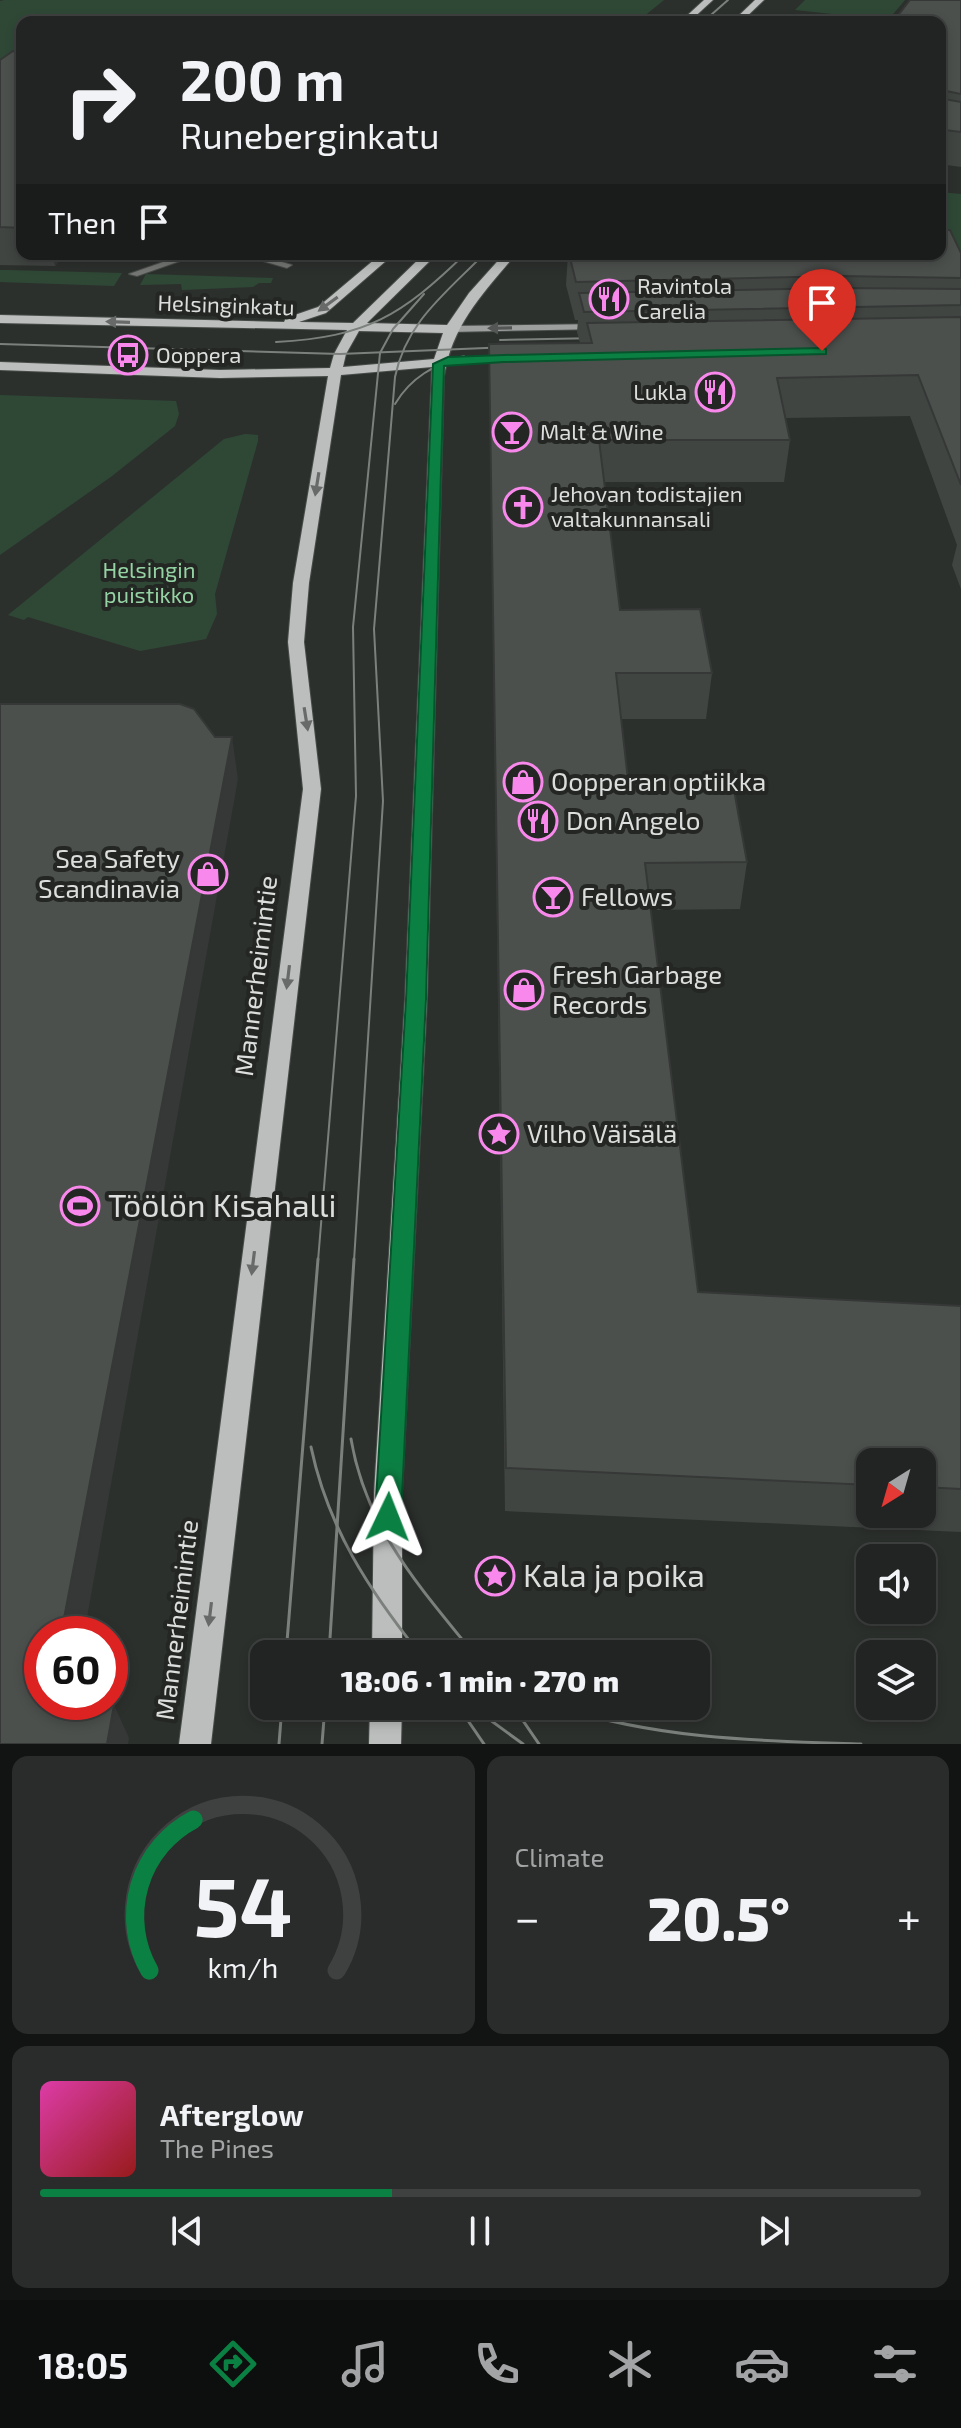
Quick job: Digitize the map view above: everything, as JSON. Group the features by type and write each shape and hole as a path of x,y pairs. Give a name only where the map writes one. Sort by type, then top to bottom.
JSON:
{"main road":[{"path":"691,16 709,0"},
{"path":"743,16 760,0"},
{"path":"252,326 317,313 381,260"},
{"name":"Mannerheimintie","path":"195,1744 312,789 296,642 301,583 340,354 354,329 425,260"},
{"path":"387,1640 388,1493 416,999 439,362 460,310 505,260"},
{"name":"Helsinginkatu","path":"0,319 450,329"},
{"path":"450,329 619,326"},
{"path":"0,366 233,374 335,374 439,362 520,358"},
{"path":"385,1744 386,1720"}],"street":[{"path":"142,260 134,274 177,260"},
{"path":"267,260 287,265"}],"green space":[{"path":"664,0 644,16 16,16 16,87 0,98 0,1"},
{"path":"805,0 905,0 891,16 851,16 795,10"},
{"path":"946,193 961,194 961,260 946,250"},
{"path":"0,270 122,273 114,286 0,282"},
{"path":"146,274 273,278 271,283 259,283 253,287 182,290 181,284 140,285"},
{"name":"Helsingin puistikko","path":"0,395 176,401 179,414 175,426 112,476 0,555"},
{"name":"Helsingin puistikko","path":"245,434 258,435 258,441 215,594 217,614 206,639 140,651 28,617 24,620 8,615 224,439"}],"building":[{"path":"910,0 961,0 961,94 946,91 946,16 898,16"},
{"path":"16,51 16,228 0,227 0,60"},
{"path":"946,99 961,102 961,132 946,130"},
{"path":"946,230 950,230 961,253 961,278 842,276 576,282 570,260 946,260"},
{"path":"961,289 961,305 584,312 579,293"},
{"path":"961,317 961,485 918,375 777,378 790,440 599,440 620,610 700,609 712,673 616,673 628,780 732,779 747,862 645,863 698,1292 961,1306 961,1489 936,1488 936,1448 856,1448 856,1484 506,1468 489,344 592,343 587,323"},
{"name":"Töölön Kisahalli","path":"0,704 180,704 194,709 215,737 232,737 64,1616 24,1616 24,1720 111,1720 107,1744 0,1744"}],"tram line":[{"path":"710,16 728,0"},
{"path":"276,342 335,335 381,319 421,293 458,260"},
{"path":"403,351 429,310 478,260"},
{"path":"380,352 393,329 424,294"},
{"path":"500,340 600,338"},
{"path":"0,344 340,354 380,352"},
{"path":"403,351 512,347"},
{"path":"354,1261 383,801 374,629 395,377 403,351"},
{"path":"380,352 403,351"},
{"path":"318,1261 356,796 353,627 380,352"},
{"path":"395,404 408,386 424,373 464,356"},
{"path":"287,1640 318,1259"},
{"path":"337,1525 354,1259"},
{"path":"351,1439 358,1471 382,1528 415,1580 463,1640"},
{"path":"311,1447 318,1477 337,1525"},
{"path":"330,1640 337,1525"},
{"path":"337,1525 368,1582 410,1640"},
{"path":"279,1744 281,1720"},
{"path":"322,1744 324,1720"},
{"path":"468,1720 484,1744"},
{"path":"490,1720 523,1744"},
{"path":"523,1720 539,1744"},
{"path":"608,1720 707,1736 861,1744"}],"place":[{"name":"Ravintola Carelia","path":"609,299"},
{"name":"Ooppera","path":"128,355"},
{"name":"Lukla","path":"715,392"},
{"name":"Malt & Wine","path":"512,432"},
{"name":"Jehovan todistajien valtakunnansali","path":"523,507"},
{"name":"Oopperan optiikka","path":"523,782"},
{"name":"Don Angelo","path":"538,821"},
{"name":"Sea Safety Scandinavia","path":"208,874"},
{"name":"Fellows","path":"553,897"},
{"name":"Fresh Garbage Records","path":"524,990"},
{"name":"Vilho Väisälä","path":"499,1134"},
{"name":"Töölön Kisahalli","path":"80,1206"},
{"name":"Kala ja poika","path":"495,1576"}],"route":[{"path":"388,1517 416,999 438,364 504,358 822,351"}]}
